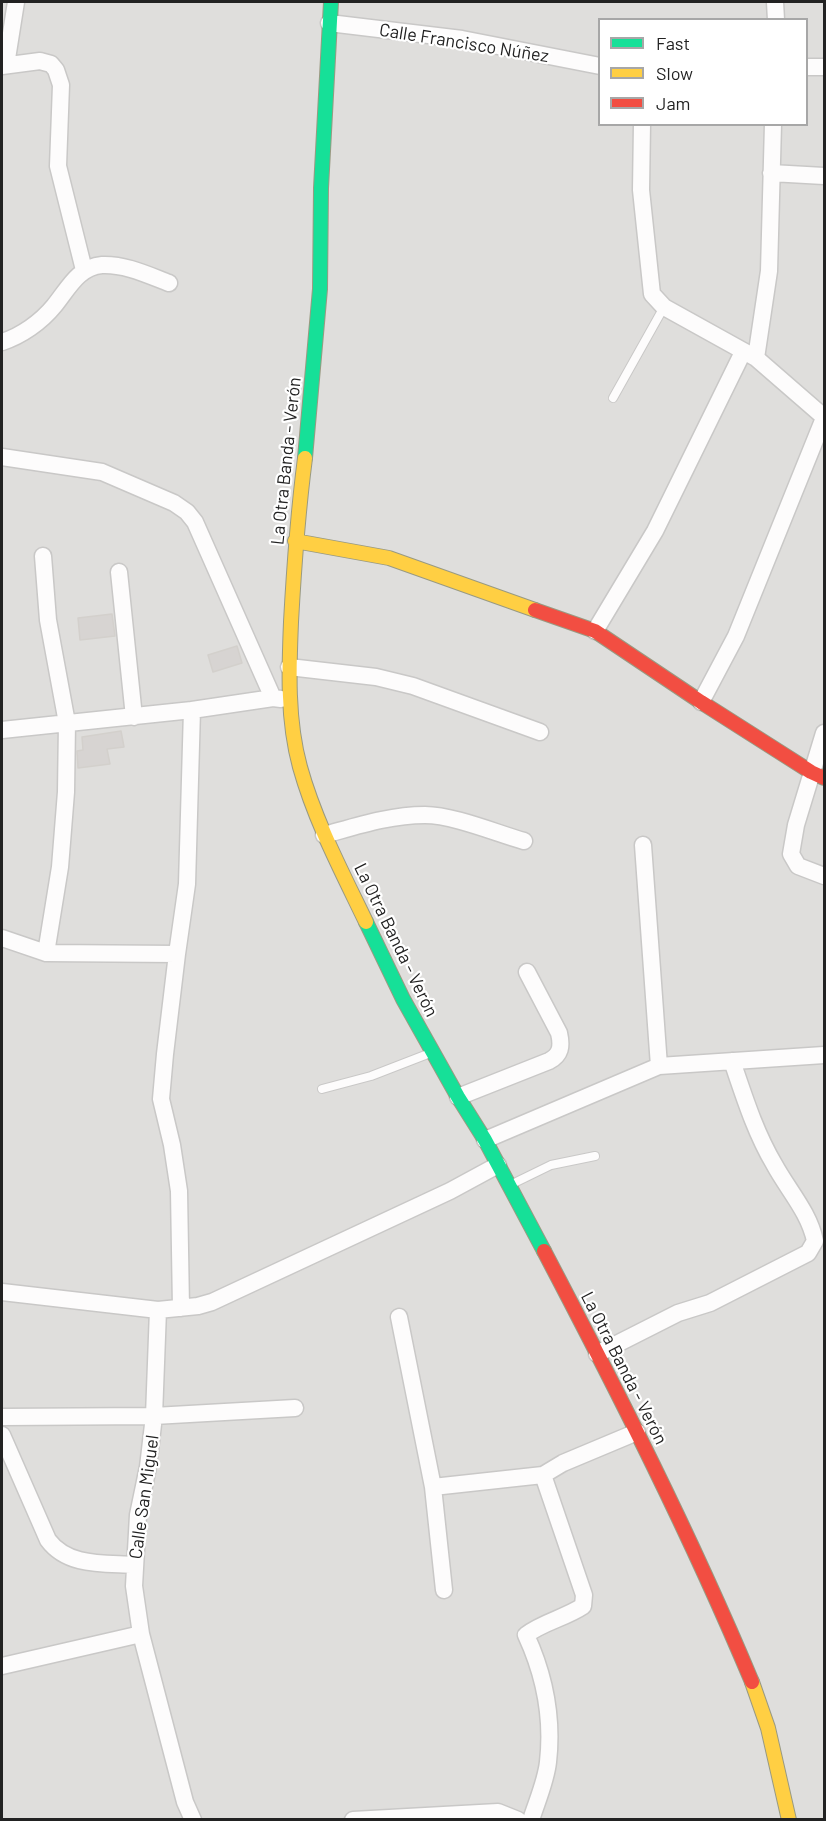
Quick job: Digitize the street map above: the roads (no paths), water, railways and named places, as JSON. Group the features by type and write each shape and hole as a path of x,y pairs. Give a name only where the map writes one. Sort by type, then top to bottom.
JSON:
{"main road":[{"name":"La Otra Banda - Verón","path":"331,2 321,188 320,289 296,541 289,667 281,699 293,734 300,767 324,835 403,999 485,1140 637,1432 712,1587 753,1685 768,1728 789,1820"},
{"path":"296,541 389,558 595,631 700,702 818,775"}],"street":[{"path":"16,2 4,66 40,62 51,64 56,70 61,85 58,166 84,270"},
{"path":"775,2 776,18"},
{"name":"Calle Francisco Núñez","path":"329,23 462,39 598,66"},
{"path":"808,68 825,67"},
{"path":"642,126 641,190 652,294 664,307 750,355 825,417 736,636 700,702"},
{"path":"595,631 655,531 750,355 769,271 773,126"},
{"path":"771,173 825,176"},
{"path":"2,342 30,328 53,307 84,270 102,266 128,268 169,283"},
{"path":"2,457 102,472 174,503 187,512 195,522 281,699 2,730"},
{"path":"43,556 48,620 67,723 66,792 60,867 46,953"},
{"path":"119,572 134,717"},
{"path":"289,667 376,677 413,686 540,732"},
{"path":"181,1308 179,1191 172,1145 161,1099 187,884 192,710"},
{"path":"825,733 818,775 796,825 791,854 798,866 825,876"},
{"path":"324,835 381,819 427,815 459,822 524,842"},
{"path":"643,845 659,1066"},
{"path":"2,938 46,953 177,954"},
{"path":"458,1097 556,1058 559,1053 561,1042 559,1033 527,972"},
{"path":"485,1140 659,1066 825,1055"},
{"path":"597,1354 678,1313 710,1303 808,1253 815,1241 812,1226 773,1163 751,1115 732,1061"},
{"path":"2,1292 158,1310 198,1306 212,1302 450,1191 498,1165"},
{"name":"Calle San Miguel","path":"158,1310 154,1416 148,1467 138,1515 134,1586 141,1634 185,1802 193,1820"},
{"path":"399,1317 433,1487 444,1590"},
{"path":"2,1417 154,1416 295,1408"},
{"path":"433,1487 543,1475 563,1463 637,1432"},
{"path":"2,1435 48,1540 55,1550 80,1562 134,1565"},
{"path":"531,1820 548,1764 549,1712 533,1652 526,1635 536,1627 575,1612 583,1606 584,1596 543,1475"},
{"path":"2,1666 141,1634"},
{"path":"353,1820 498,1812 518,1820"}],"lane":[{"path":"613,398 664,307"},
{"path":"322,1089 371,1076 434,1052"},
{"path":"509,1186 551,1165 595,1156"}]}
